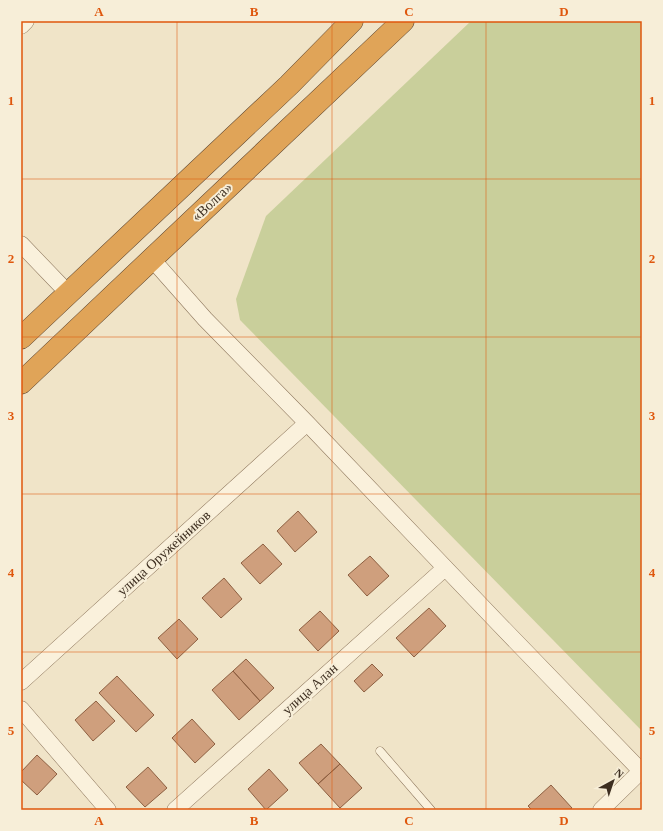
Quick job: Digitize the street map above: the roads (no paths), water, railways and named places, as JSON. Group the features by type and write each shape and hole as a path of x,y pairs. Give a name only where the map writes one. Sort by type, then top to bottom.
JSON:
{"highway":[{"path":"21,338 289,85 352,21"},
{"name":"«Волга»","path":"21,382 403,21"}],"street":[{"path":"21,26 26,21"},
{"path":"21,244 68,293"},
{"path":"152,258 206,318 642,771 602,810"},
{"name":"улица Оружейников","path":"21,682 307,423"},
{"name":"улица Алан","path":"175,810 445,568"},
{"path":"21,709 108,810"}],"lane":[{"path":"380,751 431,810"}]}
